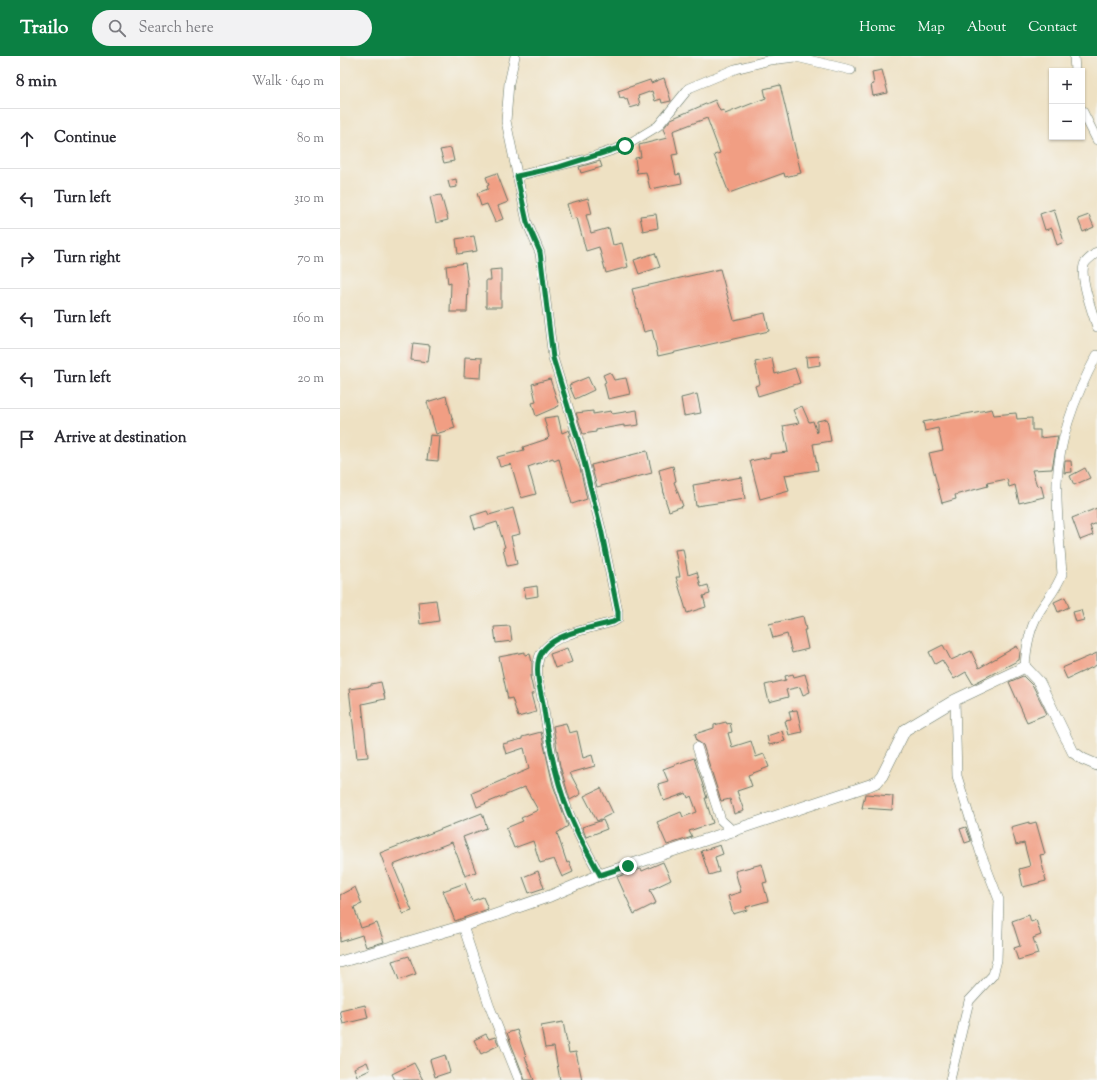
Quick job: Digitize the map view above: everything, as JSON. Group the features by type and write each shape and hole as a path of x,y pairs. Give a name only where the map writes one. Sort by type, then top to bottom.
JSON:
{"street":[{"path":"515,56 509,83 506,122 527,222 540,252 553,358 580,446 601,529 618,612 618,619 613,622 560,637 548,646 539,658 538,678 547,735 558,781 575,829 600,875"},
{"path":"1074,56 1075,68"},
{"path":"517,176 559,167 625,146 658,126 689,88 734,69 770,60 796,57 850,70"},
{"path":"1085,116 1097,140"},
{"path":"1097,252 1085,263 1083,273 1090,306 1097,327"},
{"path":"1097,355 1075,401 1062,447 1057,482 1062,574 1060,582 1038,614 1028,640 1025,667 1039,682 1073,752 1083,759 1097,765"},
{"path":"340,962 462,926 550,896 600,875 734,832 877,782 905,730 955,700 1025,667"},
{"path":"950,1080 969,1001 993,975 997,960 999,900 980,851 957,776 955,700"},
{"path":"697,747 721,820 734,832"},
{"path":"462,926 489,1005 519,1080"}],"building":[{"path":"882,70 888,93 873,96 871,85 874,84 872,72"},
{"path":"664,78 671,101 662,103 661,99 655,101 652,91 638,96 640,105 630,108 627,99 625,100 624,97 620,98 618,91 650,80 651,83"},
{"path":"780,85 801,173 785,177 784,173 729,193 714,155 720,153 707,118 673,131 678,154 672,155 676,175 680,174 682,183 650,189 646,172 637,173 635,158 641,157 639,145 667,138 663,129 671,119 715,100 720,111 724,110 725,114 766,98 764,89"},
{"path":"451,148 454,161 444,163 440,150"},
{"path":"600,161 602,167 581,173 579,167"},
{"path":"497,173 508,202 498,206 503,219 495,222 487,204 481,206 477,193 488,189 487,186 489,185 486,177"},
{"path":"456,179 457,187 450,188 448,181"},
{"path":"441,195 448,220 436,223 430,197"},
{"path":"588,198 592,214 586,215 591,233 609,228 613,245 622,243 628,267 606,273 599,247 586,251 577,218 571,219 567,204"},
{"path":"1054,209 1064,242 1057,245 1052,228 1045,230 1040,214"},
{"path":"656,214 658,228 643,231 640,216"},
{"path":"1089,215 1094,227 1083,232 1078,219"},
{"path":"474,236 477,251 458,254 456,239"},
{"path":"655,253 660,267 639,274 634,260"},
{"path":"465,263 468,284 467,312 450,312 451,283 448,284 446,266"},
{"path":"501,269 501,307 486,307 486,280 491,280 490,270"},
{"path":"720,269 734,320 765,313 769,331 658,356 652,330 644,332 632,289"},
{"path":"413,343 430,345 428,362 411,360"},
{"path":"819,356 820,365 807,367 806,357"},
{"path":"465,357 482,358 481,378 464,377"},
{"path":"772,358 775,374 795,368 800,383 758,396 755,386 760,384 755,362"},
{"path":"610,372 614,380 626,378 630,394 608,399 604,383 606,382 603,375"},
{"path":"588,377 594,390 575,399 569,385"},
{"path":"550,379 559,406 536,416 532,403 536,402 532,384"},
{"path":"697,394 701,413 684,416 681,398"},
{"path":"446,396 455,428 436,434 427,402"},
{"path":"802,406 809,422 813,421 817,433 817,421 827,419 831,441 813,444 818,470 785,475 789,491 760,499 750,461 770,457 770,454 788,452 783,426 799,423 793,410"},
{"path":"992,409 994,415 1016,413 1017,419 1032,418 1032,430 1040,430 1040,438 1058,436 1052,469 1032,470 1037,486 1041,485 1044,497 1019,503 1015,485 1009,487 1007,479 987,483 988,486 955,495 956,499 942,503 929,453 943,450 938,428 925,431 923,422"},
{"path":"637,410 639,425 624,427 624,425 583,434 576,413 593,411 593,414 611,411 612,414"},
{"path":"558,416 562,433 569,430 571,435 568,435 580,468 587,499 572,504 559,459 554,461 553,458 528,467 536,494 521,498 511,464 500,467 497,457 524,450 523,447 547,439 549,437 544,418"},
{"path":"430,435 440,436 438,461 427,460"},
{"path":"647,451 652,473 597,487 591,465"},
{"path":"1065,461 1071,461 1072,472 1064,473"},
{"path":"673,466 676,481 674,482 683,506 669,511 663,493 659,470"},
{"path":"1085,468 1090,478 1074,485 1070,476"},
{"path":"742,477 745,499 696,506 693,485"},
{"path":"513,508 520,534 511,536 517,564 507,566 503,548 505,547 497,522 475,529 471,516 487,511 489,515"},
{"path":"1097,508 1097,523 1090,526 1093,535 1080,540 1072,518"},
{"path":"683,549 688,575 697,572 701,587 708,585 710,594 703,596 706,607 687,613 676,577 680,577 675,550"},
{"path":"537,586 538,596 526,598 524,588"},
{"path":"1065,597 1069,607 1058,612 1054,602"},
{"path":"436,600 439,621 420,624 418,602"},
{"path":"1081,610 1084,620 1076,622 1073,612"},
{"path":"803,616 808,649 792,653 787,634 773,638 769,624"},
{"path":"510,626 512,641 496,643 494,627"},
{"path":"943,645 951,660 971,651 979,668 1017,646 1020,652 1019,660 973,684 966,672 954,679 942,660 935,664 929,652"},
{"path":"567,648 572,662 555,668 550,654"},
{"path":"525,652 525,655 530,654 532,662 532,676 530,676 534,694 531,694 536,712 518,717 512,698 508,699 499,657"},
{"path":"1097,653 1097,665 1067,679 1062,668"},
{"path":"793,674 794,677 805,674 810,692 803,695 800,687 786,690 788,697 769,702 765,685 786,680 785,676"},
{"path":"1023,676 1033,686 1047,714 1027,722 1009,682"},
{"path":"381,682 385,699 362,704 368,757 357,758 349,689 371,686 371,684"},
{"path":"797,710 802,732 789,735 785,721 791,720 789,711"},
{"path":"726,722 727,724 730,723 732,732 728,733 732,747 751,741 756,757 764,754 769,767 748,775 752,786 737,791 744,811 734,814 730,799 721,801 703,745 697,741 695,734 714,728 714,725"},
{"path":"566,723 569,733 577,731 583,758 592,755 595,766 570,773 581,794 570,800 560,766 553,726"},
{"path":"782,731 785,741 769,745 767,736"},
{"path":"541,732 553,785 568,826 557,833 567,863 569,862 573,872 562,877 554,859 540,863 533,841 514,848 506,828 523,821 521,818 538,810 525,787 477,807 472,793 529,769 524,748 506,754 503,744"},
{"path":"694,758 707,798 705,798 713,823 689,831 692,837 667,845 657,822 681,812 683,817 697,812 691,796 688,798 686,793 664,801 658,784 668,781 663,769"},
{"path":"601,788 613,813 597,821 584,796"},
{"path":"865,794 893,796 892,810 862,808"},
{"path":"482,813 487,828 463,837 476,872 465,876 452,842 393,865 412,911 403,914 380,853"},
{"path":"603,820 607,829 586,837 582,827"},
{"path":"1029,822 1029,824 1036,822 1045,854 1040,855 1046,881 1023,887 1019,869 1030,866 1024,843 1016,845 1011,827"},
{"path":"966,827 971,841 965,843 960,829"},
{"path":"720,845 723,854 715,857 719,872 709,875 701,851"},
{"path":"663,862 671,880 650,890 656,903 634,914 617,877 641,869 642,871"},
{"path":"762,864 767,882 763,883 768,901 746,907 747,910 733,914 728,896 741,892 735,871"},
{"path":"538,871 544,888 529,893 523,877"},
{"path":"465,883 472,901 483,897 488,909 455,921 443,891"},
{"path":"355,887 362,904 354,907 361,928 377,923 384,942 366,947 362,935 340,942 340,895"},
{"path":"1029,915 1031,922 1036,920 1041,935 1033,938 1038,954 1018,960 1014,948 1020,946 1012,921"},
{"path":"409,956 416,974 399,980 392,961"},
{"path":"365,1005 368,1018 343,1024 340,1011"},
{"path":"563,1022 569,1053 576,1052 582,1080 560,1080 554,1047 545,1048 541,1026"},
{"path":"517,1030 534,1080 525,1080 507,1033"},
{"path":"486,1034 489,1039 495,1037 499,1045 481,1054 474,1040"},
{"path":"445,1055 450,1072 435,1077 430,1060"},
{"path":"367,1062 370,1070 357,1076 354,1068"},
{"path":"414,1063 423,1080 395,1080 392,1074"}],"route":[{"path":"625,146 559,167 517,176 527,222 540,252 553,358 580,446 601,529 618,612 618,619 613,622 560,637 548,646 539,658 538,678 547,735 558,781 575,829 600,875 628,866"}]}
